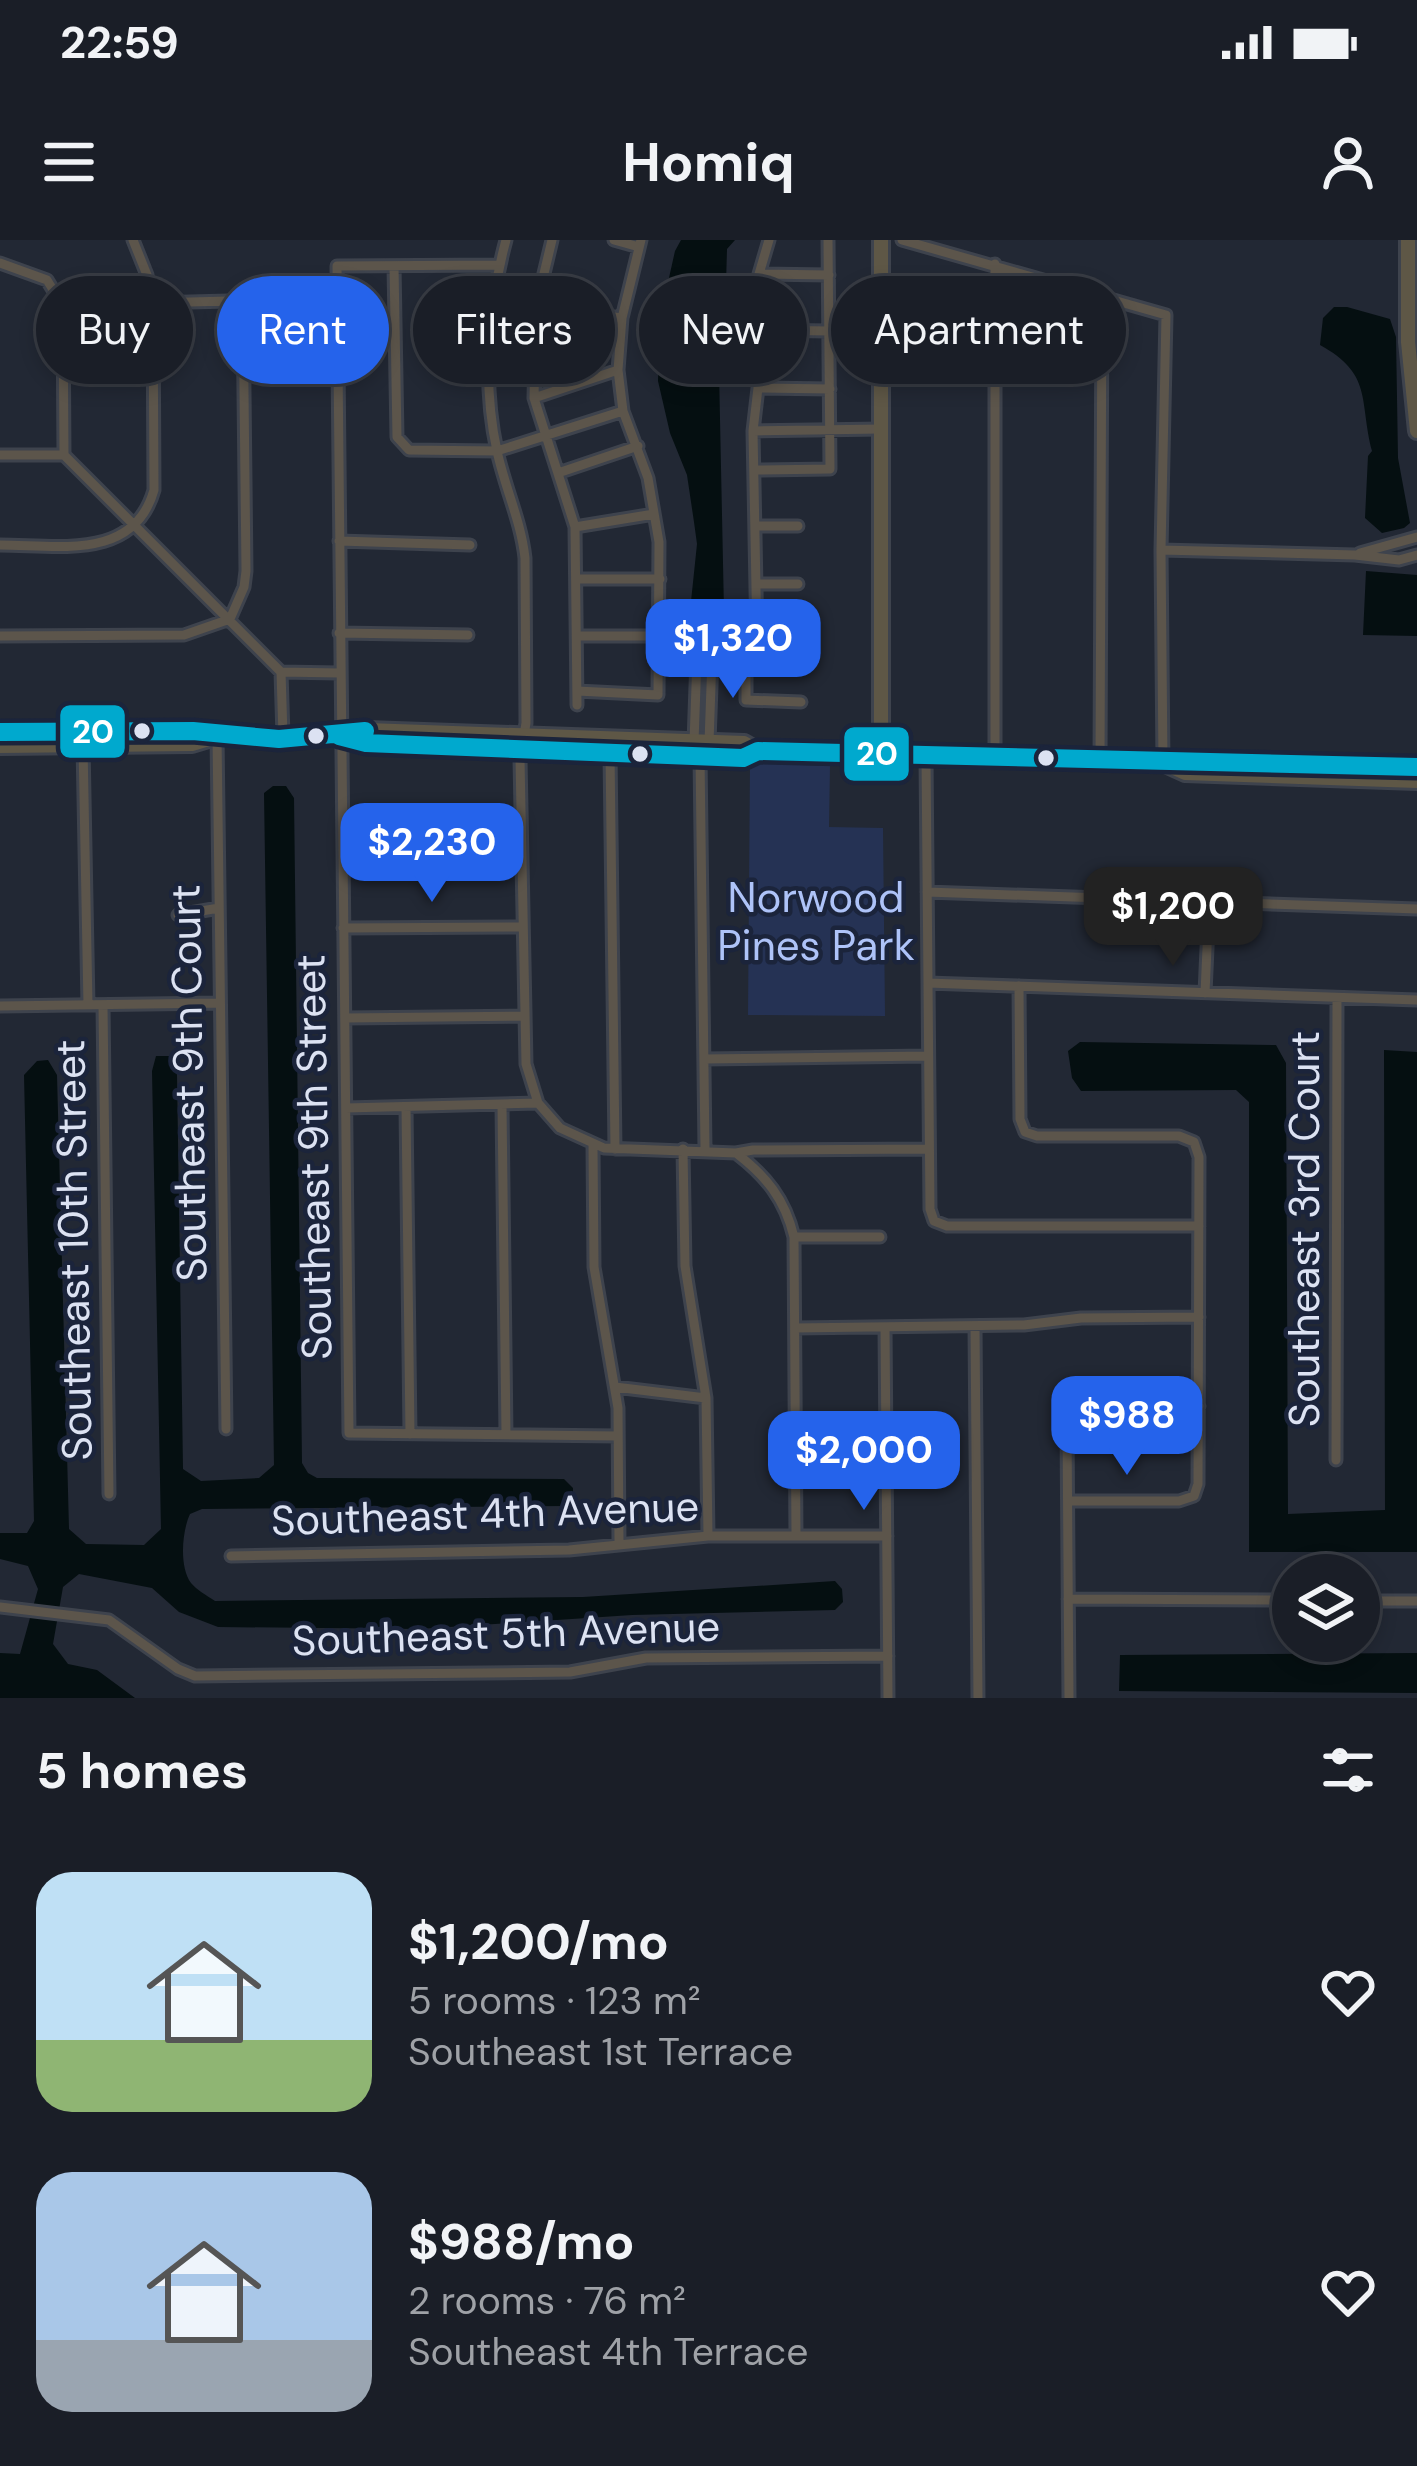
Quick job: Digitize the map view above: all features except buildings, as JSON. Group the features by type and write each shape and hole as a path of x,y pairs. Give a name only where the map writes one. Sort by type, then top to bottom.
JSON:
{"street":[{"path":"133,240 147,276"},
{"path":"506,240 489,346 490,402 497,451 525,558 521,927 526,1064 538,1103 560,1128 593,1145 615,1149 736,1153 929,1149"},
{"path":"543,276 552,240"},
{"path":"577,691 658,695 660,579 654,514 638,446 623,411 618,370 622,318 640,243 614,240"},
{"path":"769,240 759,274 829,275"},
{"path":"756,470 830,469 829,240"},
{"path":"881,240 881,755"},
{"path":"902,240 1036,276"},
{"path":"1408,240 1408,342 1417,431"},
{"path":"0,263 34,272 57,292 63,306 64,455 280,672 283,736"},
{"path":"995,264 995,759"},
{"path":"500,265 394,266 397,436 409,450 497,451 623,411"},
{"name":"Southeast 9th Street","path":"337,276 337,266 394,266"},
{"path":"1126,302 1166,315 1163,764"},
{"path":"615,317 622,318"},
{"path":"807,331 829,331"},
{"path":"534,398 618,370"},
{"path":"0,545 96,546 134,528 150,506 154,490 153,384"},
{"path":"0,636 184,635 230,619 246,571 244,384"},
{"name":"Southeast 9th Street","path":"338,384 349,1433 410,1435"},
{"path":"534,384 544,437 575,527 577,705"},
{"path":"757,641 753,431 758,384"},
{"path":"1100,762 1102,384"},
{"path":"758,388 830,389"},
{"path":"753,431 881,429"},
{"path":"558,473 638,446"},
{"path":"0,455 64,455"},
{"path":"575,527 654,514"},
{"path":"757,526 798,526"},
{"path":"1355,555 1417,537"},
{"path":"339,541 470,545"},
{"path":"1161,550 1400,560 1417,555"},
{"path":"578,579 660,579"},
{"path":"758,584 799,584"},
{"path":"340,633 468,635"},
{"path":"578,636 660,636"},
{"path":"798,642 757,641 746,649 746,700 801,702"},
{"path":"661,657 746,660"},
{"path":"697,658 705,1149"},
{"path":"701,747 712,658"},
{"path":"280,672 339,674"},
{"path":"0,732 193,730 217,736 339,736 367,730 523,742 701,747 743,758 758,751 1417,767"},
{"path":"0,746 192,744 217,736"},
{"name":"Southeast 9th Court","path":"217,736 226,1429"},
{"path":"523,742 610,753 701,747"},
{"name":"Southeast 10th Street","path":"83,745 88,1005"},
{"path":"610,753 615,1149"},
{"path":"926,757 930,1209 934,1221 946,1226 1199,1226"},
{"path":"1163,764 1185,773 1417,781"},
{"path":"343,838 520,836"},
{"path":"927,892 1417,909"},
{"path":"1205,993 1209,903"},
{"path":"178,915 219,908"},
{"path":"344,928 521,927"},
{"path":"928,983 1417,1000"},
{"path":"1019,986 1020,1119 1025,1132 1037,1136 1179,1136 1194,1142 1199,1156 1199,1481 1194,1496 1179,1501 1068,1501"},
{"name":"Southeast 3rd Court","path":"1336,1460 1337,998"},
{"path":"0,1006 220,1003"},
{"name":"Southeast 10th Street","path":"104,1005 110,1494"},
{"path":"345,1018 524,1016"},
{"path":"704,1059 928,1056"},
{"path":"346,1108 538,1103"},
{"path":"502,1106 506,1434"},
{"path":"406,1108 410,1435 618,1436"},
{"path":"593,1145 594,1267 615,1387 619,1542"},
{"path":"683,1149 685,1266 706,1398 707,1536"},
{"path":"736,1153 780,1197 794,1237 796,1536"},
{"path":"794,1237 880,1238"},
{"path":"795,1328 1199,1316"},
{"path":"975,1326 978,1698"},
{"path":"885,1327 888,1698"},
{"path":"615,1387 706,1398"},
{"path":"1069,1698 1067,1426 1073,1411 1199,1406"},
{"name":"Southeast 4th Avenue","path":"231,1556 548,1551 707,1536 886,1536"},
{"path":"1068,1599 1272,1600"},
{"path":"1380,1601 1417,1601"},
{"name":"Southeast 5th Avenue","path":"0,1607 109,1620 178,1670 195,1676 570,1672 646,1658 888,1656"}],"green space":[{"name":"Norwood Pines Park","path":"750,763 830,766 829,827 883,828 885,1016 748,1015"}],"shaded area":[{"path":"681,240 735,240 727,249 726,276 669,276"},
{"path":"1334,307 1390,319 1396,337 1398,458 1410,523 1404,528 1382,533 1365,518 1372,451 1361,390 1349,367 1320,345 1323,318"},
{"path":"659,384 719,384 724,611 690,611 697,544 687,475 670,433"},
{"path":"1366,571 1417,575 1417,636 1363,635"},
{"path":"273,786 286,786 294,798 302,1463 317,1478 564,1479 573,1488 573,1497 563,1506 202,1509 190,1514 184,1539 183,1559 191,1583 215,1601 583,1597 835,1581 842,1589 843,1602 835,1610 632,1615 419,1629 218,1627 179,1612 152,1588 79,1574 63,1587 53,1644 68,1664 97,1670 135,1698 0,1698 0,1653 20,1654 38,1589 28,1566 0,1559 0,1533 27,1533 34,1521 24,1075 37,1061 48,1060 57,1075 69,1529 86,1544 144,1545 161,1529 152,1071 156,1056 170,1056 177,1075 183,1469 201,1481 259,1478 274,1465 264,793"},
{"path":"1080,1042 1276,1045 1286,1063 1288,1514 1385,1510 1384,1050 1417,1052 1417,1552 1249,1552 1249,1102 1236,1090 1081,1091 1072,1078 1068,1051"},
{"path":"1380,1653 1417,1653 1417,1693 1119,1691 1120,1655 1272,1654 1272,1662 1380,1662"}],"transit line":[{"name":"20","path":"0,732 193,731 279,739 365,731"},
{"name":"20","path":"339,736 366,743 743,758 758,751 1417,767"}]}
